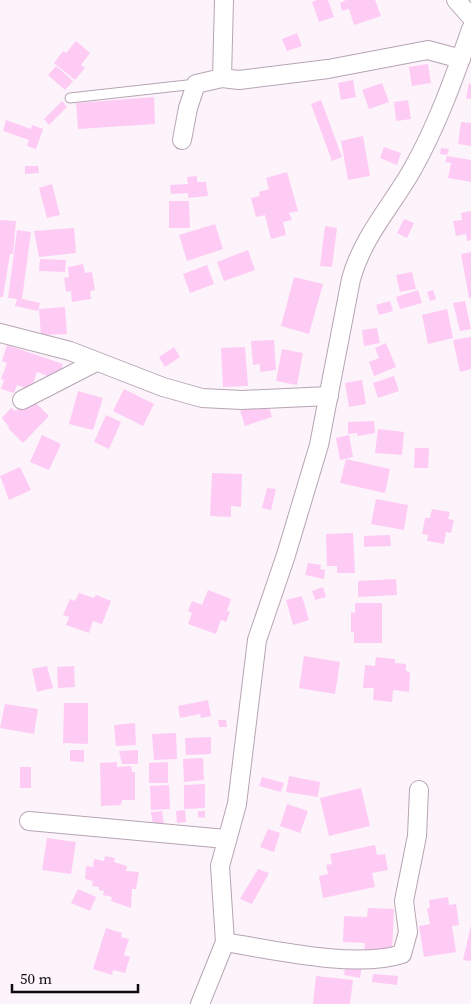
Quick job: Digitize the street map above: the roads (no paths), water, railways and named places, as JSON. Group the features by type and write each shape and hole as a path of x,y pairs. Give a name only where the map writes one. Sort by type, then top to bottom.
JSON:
{"street":[{"path":"222,78 224,0"},
{"path":"456,0 471,16"},
{"path":"200,1004 225,942 220,866 237,804 257,640 286,555 319,445 345,305 358,255 374,226 398,194 424,148 461,59 471,29"},
{"path":"182,140 188,108 196,84 222,78 239,80 328,69 428,50 461,59"},
{"path":"0,333 70,352 163,387 202,398 242,400 328,396"},
{"path":"22,400 96,362"},
{"path":"225,942 326,957 387,959 402,954 408,932 404,901 417,836 418,790"},
{"path":"29,821 226,839"}],"lane":[{"path":"70,98 196,84"}]}
